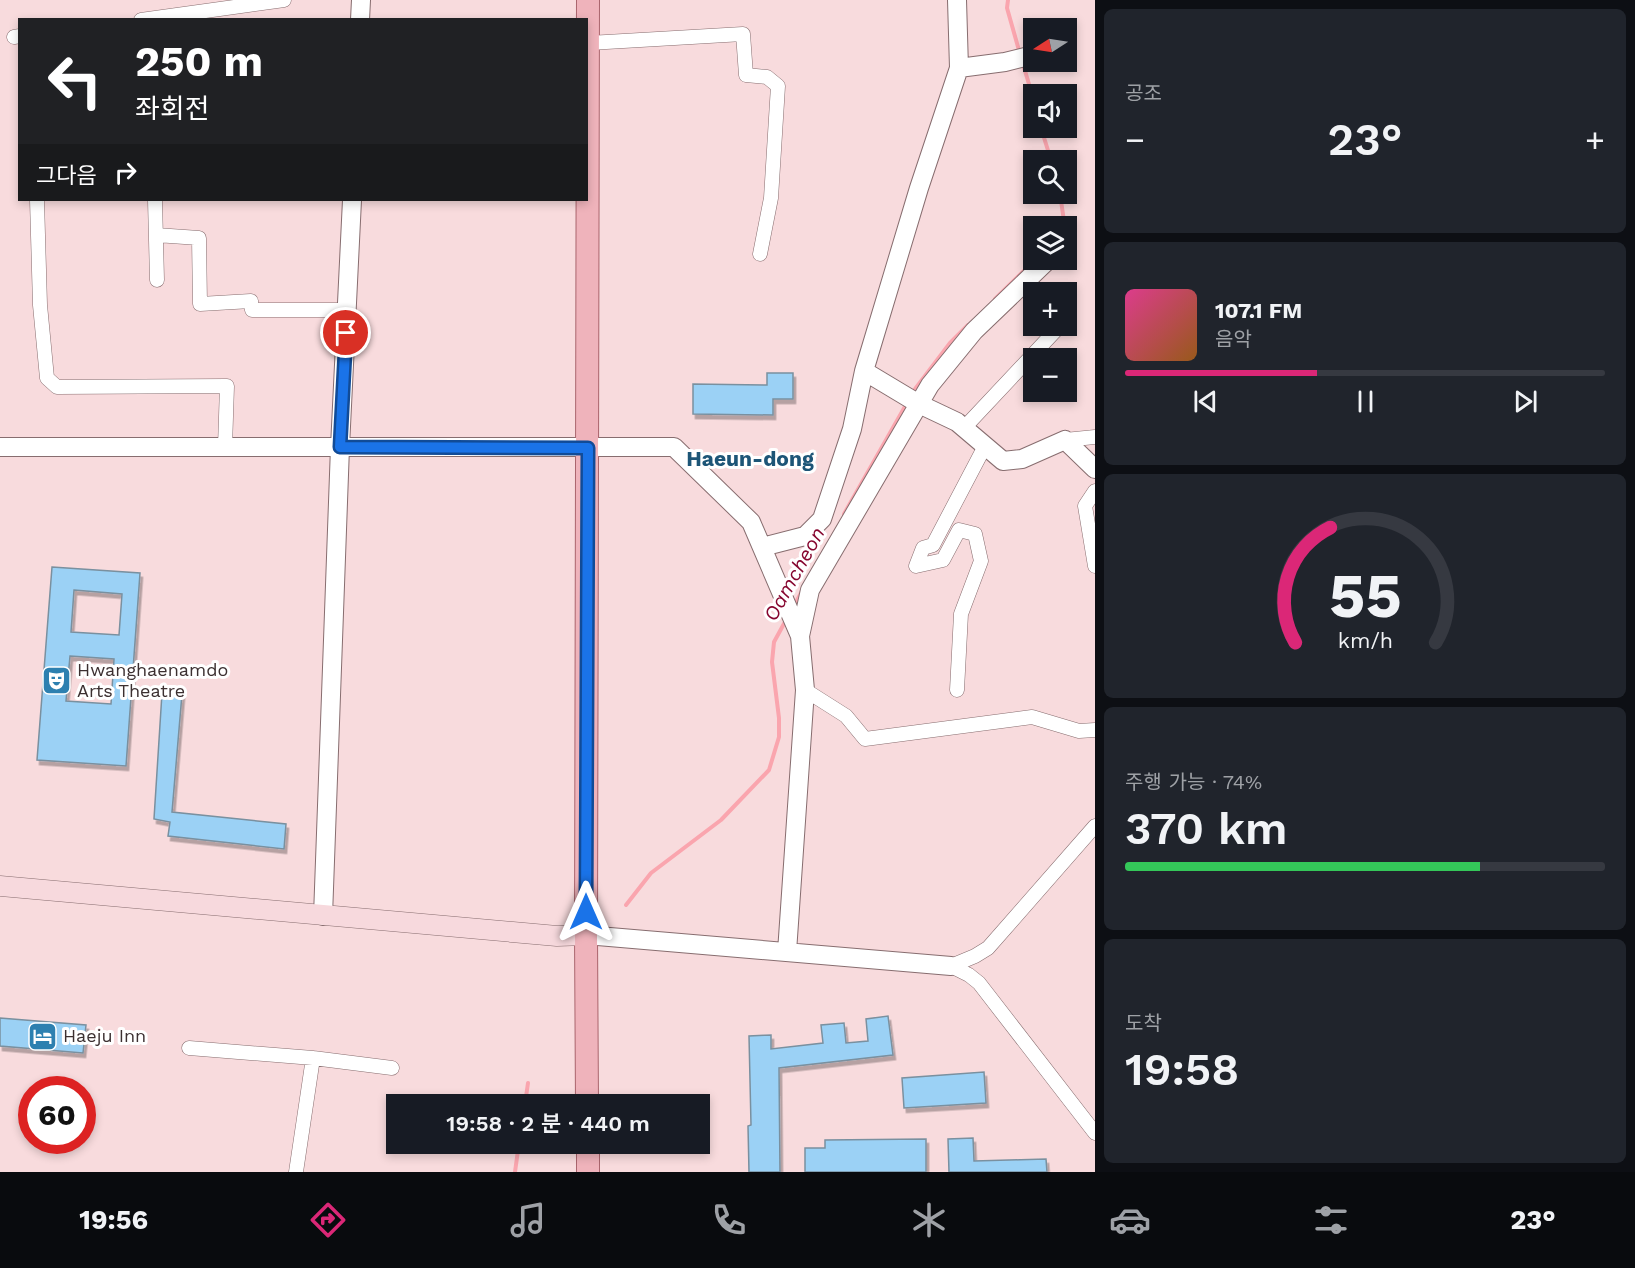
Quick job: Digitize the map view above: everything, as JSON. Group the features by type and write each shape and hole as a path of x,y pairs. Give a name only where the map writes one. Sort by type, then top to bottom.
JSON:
{"main road":[{"path":"587,1094 588,0"},
{"path":"0,886 557,936 586,935"},
{"path":"588,1154 588,1172"}],"street":[{"path":"155,18 284,0"},
{"path":"360,18 361,0"},
{"path":"762,547 805,536 822,519 852,429 864,371 919,188 960,68 957,0"},
{"path":"589,43 743,34 746,75 767,77 778,86 771,198 760,254"},
{"path":"960,68 1023,58"},
{"path":"37,201 40,305 47,378 57,387 227,386 225,447"},
{"path":"155,201 157,280"},
{"path":"323,915 340,447 352,201"},
{"path":"156,235 199,238 200,304 251,301 252,310 348,310"},
{"path":"797,630 810,590 912,400 930,385 974,331 1038,270"},
{"path":"964,428 1050,336"},
{"path":"864,371 912,400 957,422 1003,461 1022,459 1065,440 1095,437"},
{"path":"1065,440 1095,469"},
{"path":"957,690 961,615 981,561 975,534 959,530 943,560 916,566 923,548 933,544 986,446"},
{"path":"0,447 674,447 751,522 797,630 805,690 787,952"},
{"path":"1095,491 1085,506 1095,566"},
{"path":"805,690 846,716 865,739 1032,717 1079,731 1095,730"},
{"path":"951,966 988,948 1095,826"},
{"path":"586,935 951,966 979,983 1095,1133"},
{"path":"189,1048 313,1058 392,1068"},
{"path":"296,1172 313,1058"}],"building":[{"path":"767,373 793,373 793,399 773,399 773,415 693,414 693,384 767,385"},
{"name":"Hwanghaenamdo Arts Theatre","path":"52,567 140,573 126,766 37,760","holes":["74,590 122,594 119,635 71,632","70,656 114,659 111,704 66,701"]},
{"path":"162,693 182,694 172,812 286,824 284,849 168,836 170,822 154,819"},
{"path":"888,1016 893,1055 779,1068 780,1172 749,1172 748,1126 751,1125 749,1036 771,1035 771,1049 823,1043 821,1025 844,1023 846,1043 868,1041 866,1019"},
{"name":"Haeju Inn","path":"0,1018 86,1025 83,1053 0,1046"},
{"path":"984,1072 986,1103 904,1108 902,1078"},
{"path":"973,1138 974,1161 1046,1159 1047,1172 949,1172 948,1139"},
{"path":"926,1139 926,1172 805,1172 805,1148 825,1148 825,1140"}],"waterway":[{"name":"Oamcheon","path":"1008,0 1007,8 1020,54"},
{"name":"Oamcheon","path":"1025,72 1029,84"},
{"name":"Oamcheon","path":"1044,138 1048,150"},
{"name":"Oamcheon","path":"1061,204 1063,216"},
{"name":"Oamcheon","path":"995,299 1025,270"},
{"name":"Oamcheon","path":"912,393 950,343 968,325"},
{"name":"Oamcheon","path":"844,514 907,403"},
{"name":"Oamcheon","path":"794,606 802,591"},
{"name":"Oamcheon","path":"626,905 651,873 721,820 769,770 779,737 772,662 774,642 786,620"},
{"name":"Oamcheon","path":"526,1094 528,1083"},
{"name":"Oamcheon","path":"515,1172 517,1154"}],"place":[{"name":"Hwanghaenamdo Arts Theatre","path":"56,680"},
{"name":"Haeju Inn","path":"42,1036"}],"district":[{"name":"Haeun-dong","path":"750,459"}],"route":[{"path":"346,333 340,447 588,448 586,912"}]}
